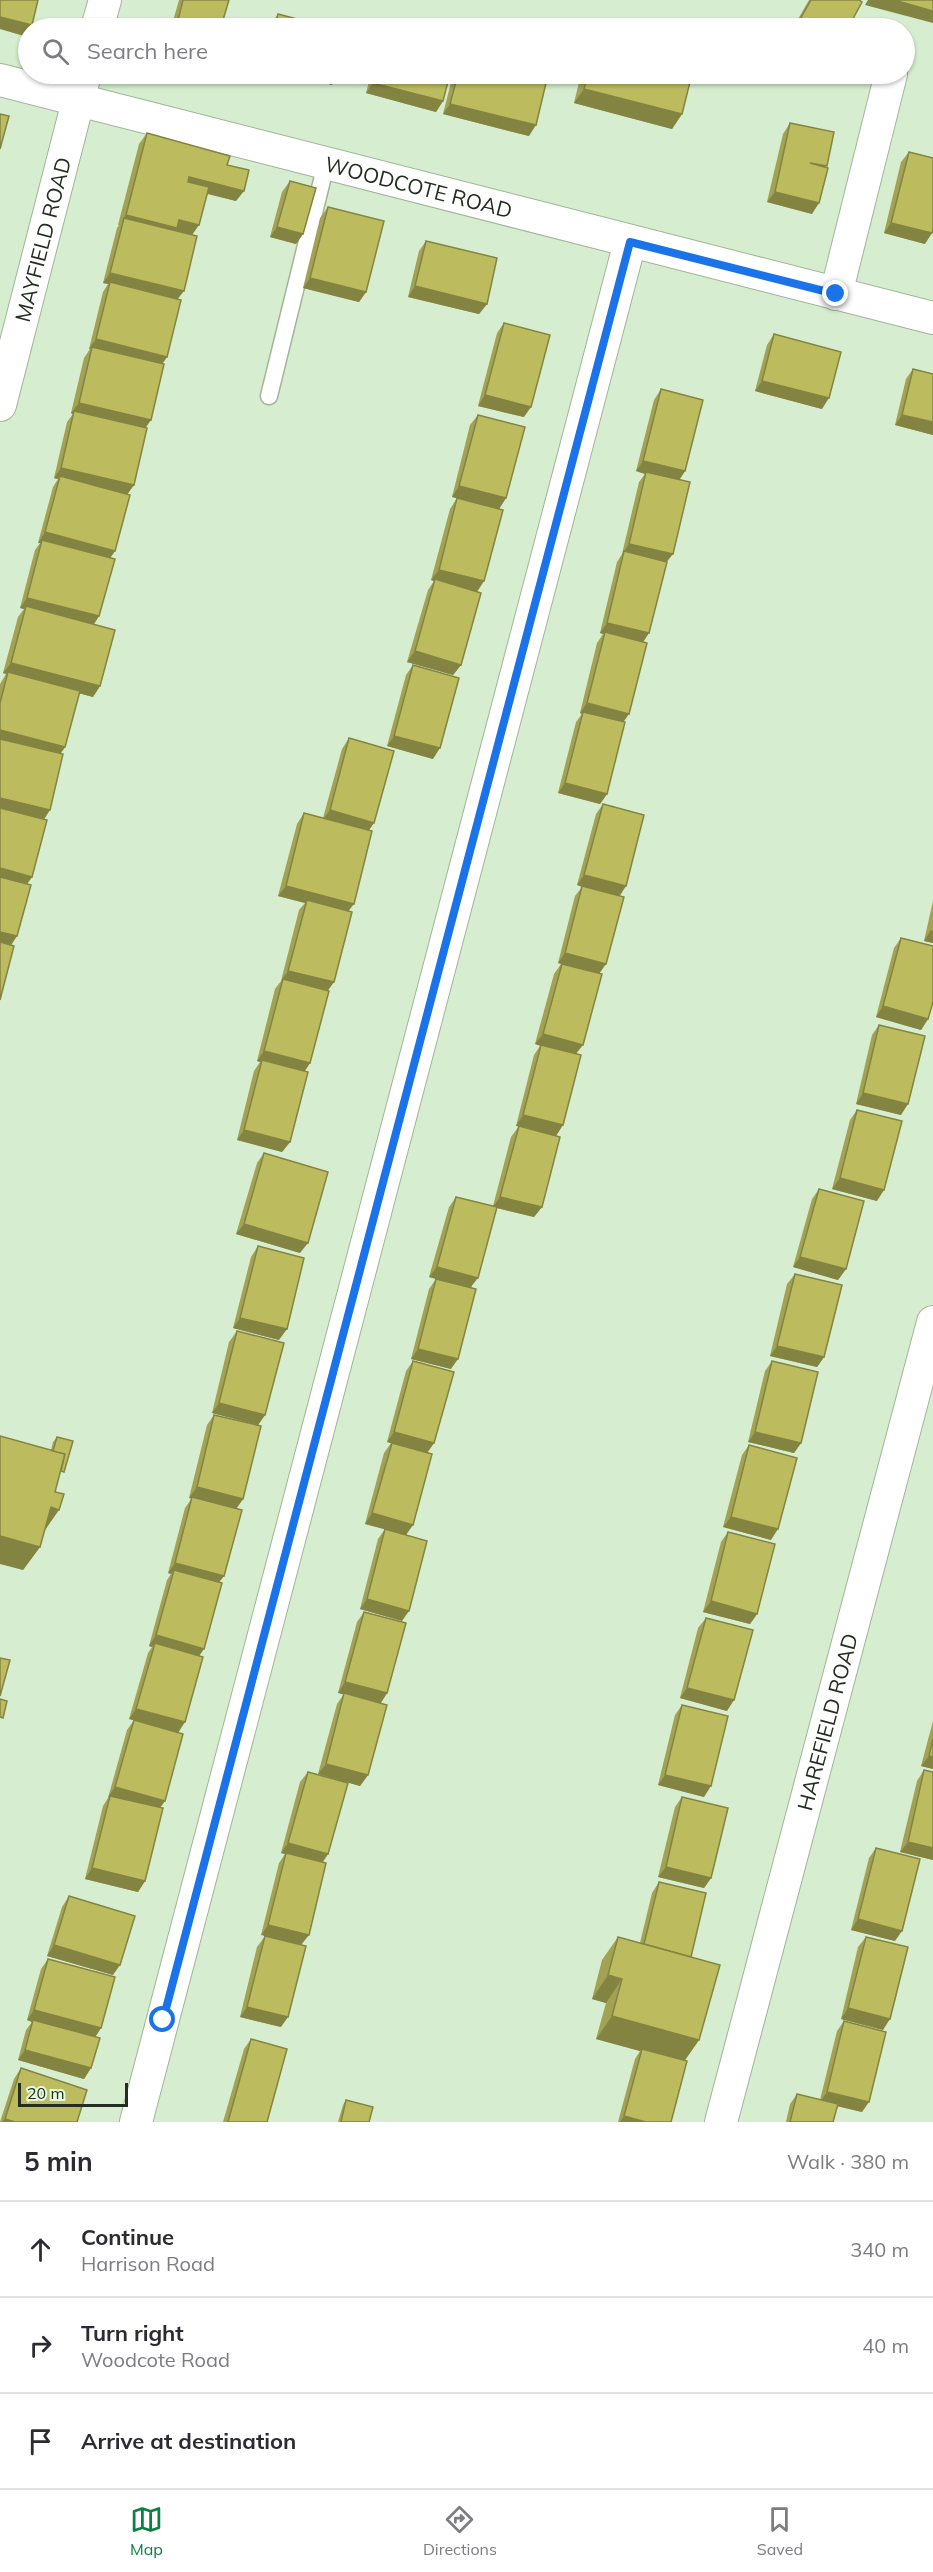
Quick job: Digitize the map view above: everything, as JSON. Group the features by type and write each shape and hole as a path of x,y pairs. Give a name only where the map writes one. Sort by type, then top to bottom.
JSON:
{"street":[{"path":"100,18 105,0"},
{"name":"WOODCOTE ROAD","path":"0,80 18,82"},
{"name":"WOODCOTE ROAD","path":"47,84 82,87 326,164 933,318"},
{"path":"836,294 888,84"},
{"name":"MAYFIELD ROAD","path":"0,405 82,87"},
{"path":"136,2122 630,242"},
{"name":"HAREFIELD ROAD","path":"721,2122 933,1322"}],"lane":[{"path":"269,396 326,164"}],"building":[{"path":"0,0 38,0 34,18 18,18 18,22 0,17"},
{"path":"183,0 229,0 224,18 178,18"},
{"path":"811,0 859,0 862,2 853,18 801,18"},
{"path":"894,0 933,0 933,11"},
{"path":"278,14 293,18 277,18"},
{"path":"377,84 447,84 443,101"},
{"path":"455,84 546,84 536,125 450,104"},
{"path":"585,84 690,84 682,114 584,89"},
{"path":"0,114 9,116 0,149"},
{"path":"790,123 834,132 827,166 810,163 828,168 819,203 775,192"},
{"path":"147,133 230,156 227,165 249,170 244,191 189,177 188,182 209,187 199,225 179,220 177,228 126,215"},
{"path":"909,152 933,158 932,233 891,223"},
{"path":"290,181 316,188 303,234 277,227"},
{"path":"328,207 384,221 366,292 310,278"},
{"path":"124,218 197,236 184,291 110,273"},
{"path":"426,241 497,258 487,304 415,286"},
{"path":"110,282 181,300 167,357 96,339"},
{"path":"504,323 550,335 531,407 485,395"},
{"path":"774,334 841,352 829,398 762,381"},
{"path":"92,347 164,364 151,420 79,403"},
{"path":"913,369 933,374 933,422 902,415"},
{"path":"661,389 703,400 685,471 643,461"},
{"path":"74,411 147,428 134,485 61,468"},
{"path":"478,415 525,427 506,498 459,486"},
{"path":"646,472 690,482 673,554 629,544"},
{"path":"60,476 130,495 115,551 45,532"},
{"path":"457,498 503,510 484,581 439,570"},
{"path":"42,540 115,559 99,616 27,598"},
{"path":"624,551 667,562 649,633 607,623"},
{"path":"435,579 481,593 461,665 415,651"},
{"path":"26,606 115,630 100,686 11,663"},
{"path":"605,632 647,643 629,714 587,703"},
{"path":"413,665 459,678 440,748 394,736"},
{"path":"8,672 80,691 65,747 0,730 0,703"},
{"path":"583,712 625,722 607,794 565,783"},
{"path":"349,738 394,751 374,823 330,810"},
{"path":"0,739 63,754 50,810 0,798"},
{"path":"603,804 644,815 626,886 584,875"},
{"path":"0,808 47,820 32,877 0,868"},
{"path":"304,813 372,831 354,904 286,886"},
{"path":"0,877 31,885 17,936 0,932"},
{"path":"582,886 624,897 606,964 565,953"},
{"path":"307,900 352,912 334,982 288,971"},
{"path":"901,938 933,946 933,1002 928,1019 883,1006"},
{"path":"0,942 14,946 0,1000"},
{"path":"562,964 602,974 583,1045 543,1034"},
{"path":"283,979 329,991 310,1063 264,1051"},
{"path":"879,1025 925,1036 908,1104 863,1093"},
{"path":"541,1045 581,1055 563,1125 523,1115"},
{"path":"262,1060 308,1072 290,1142 244,1130"},
{"path":"857,1110 902,1121 884,1190 840,1178"},
{"path":"519,1126 560,1137 542,1207 500,1197"},
{"path":"264,1153 328,1172 308,1243 244,1224"},
{"path":"819,1189 864,1201 846,1269 800,1257"},
{"path":"456,1197 497,1207 478,1278 437,1267"},
{"path":"258,1246 304,1258 287,1329 240,1318"},
{"path":"795,1274 842,1285 824,1357 777,1346"},
{"path":"436,1279 476,1289 458,1359 418,1349"},
{"path":"237,1331 284,1343 265,1415 219,1403"},
{"path":"413,1361 454,1372 434,1443 394,1432"},
{"path":"772,1361 818,1372 801,1443 755,1432"},
{"path":"214,1415 261,1426 243,1499 197,1487"},
{"path":"0,1436 65,1454 55,1492 64,1494 59,1510 51,1507 40,1547 0,1536"},
{"path":"57,1437 73,1441 64,1472 61,1471 65,1454 53,1451"},
{"path":"392,1443 432,1454 413,1525 372,1513"},
{"path":"749,1445 797,1458 778,1529 731,1517"},
{"path":"192,1497 242,1510 224,1576 175,1563"},
{"path":"385,1529 427,1541 409,1611 367,1599"},
{"path":"728,1532 775,1544 757,1614 711,1601"},
{"path":"174,1570 222,1583 204,1649 156,1635"},
{"path":"364,1612 406,1623 387,1693 345,1682"},
{"path":"706,1618 753,1630 734,1700 687,1688"},
{"path":"155,1643 203,1657 185,1722 136,1709"},
{"path":"0,1658 10,1660 0,1696"},
{"path":"344,1693 387,1705 368,1775 326,1764"},
{"path":"0,1699 7,1701 3,1718 0,1717"},
{"path":"682,1705 728,1716 711,1786 665,1775"},
{"path":"134,1720 183,1734 165,1801 115,1787"},
{"path":"933,1739 933,1757 929,1756"},
{"path":"924,1770 933,1772 933,1848 908,1842"},
{"path":"308,1772 348,1783 328,1854 288,1843"},
{"path":"110,1796 163,1808 145,1881 92,1868"},
{"path":"682,1797 728,1808 711,1878 666,1867"},
{"path":"876,1848 920,1859 902,1931 858,1919"},
{"path":"286,1853 326,1863 309,1935 268,1925"},
{"path":"659,1882 706,1893 691,1957 644,1944"},
{"path":"69,1896 135,1916 120,1965 54,1945"},
{"path":"265,1936 306,1946 288,2017 247,2007"},
{"path":"618,1937 720,1965 699,2040 612,2016 622,1979 608,1975"},
{"path":"866,1937 908,1947 890,2019 848,2008"},
{"path":"48,1959 115,1977 101,2028 34,2010"},
{"path":"33,2020 100,2038 91,2068 25,2050"},
{"path":"844,2021 886,2032 869,2102 827,2092"},
{"path":"251,2039 287,2049 267,2122 228,2122"},
{"path":"642,2049 687,2061 671,2122 646,2122 624,2116"},
{"path":"21,2068 87,2090 77,2122 15,2122 5,2119"},
{"path":"797,2094 838,2104 833,2122 790,2122"},
{"path":"346,2100 373,2107 369,2122 341,2122"}],"route":[{"path":"163,2020 630,242 836,294"}]}
